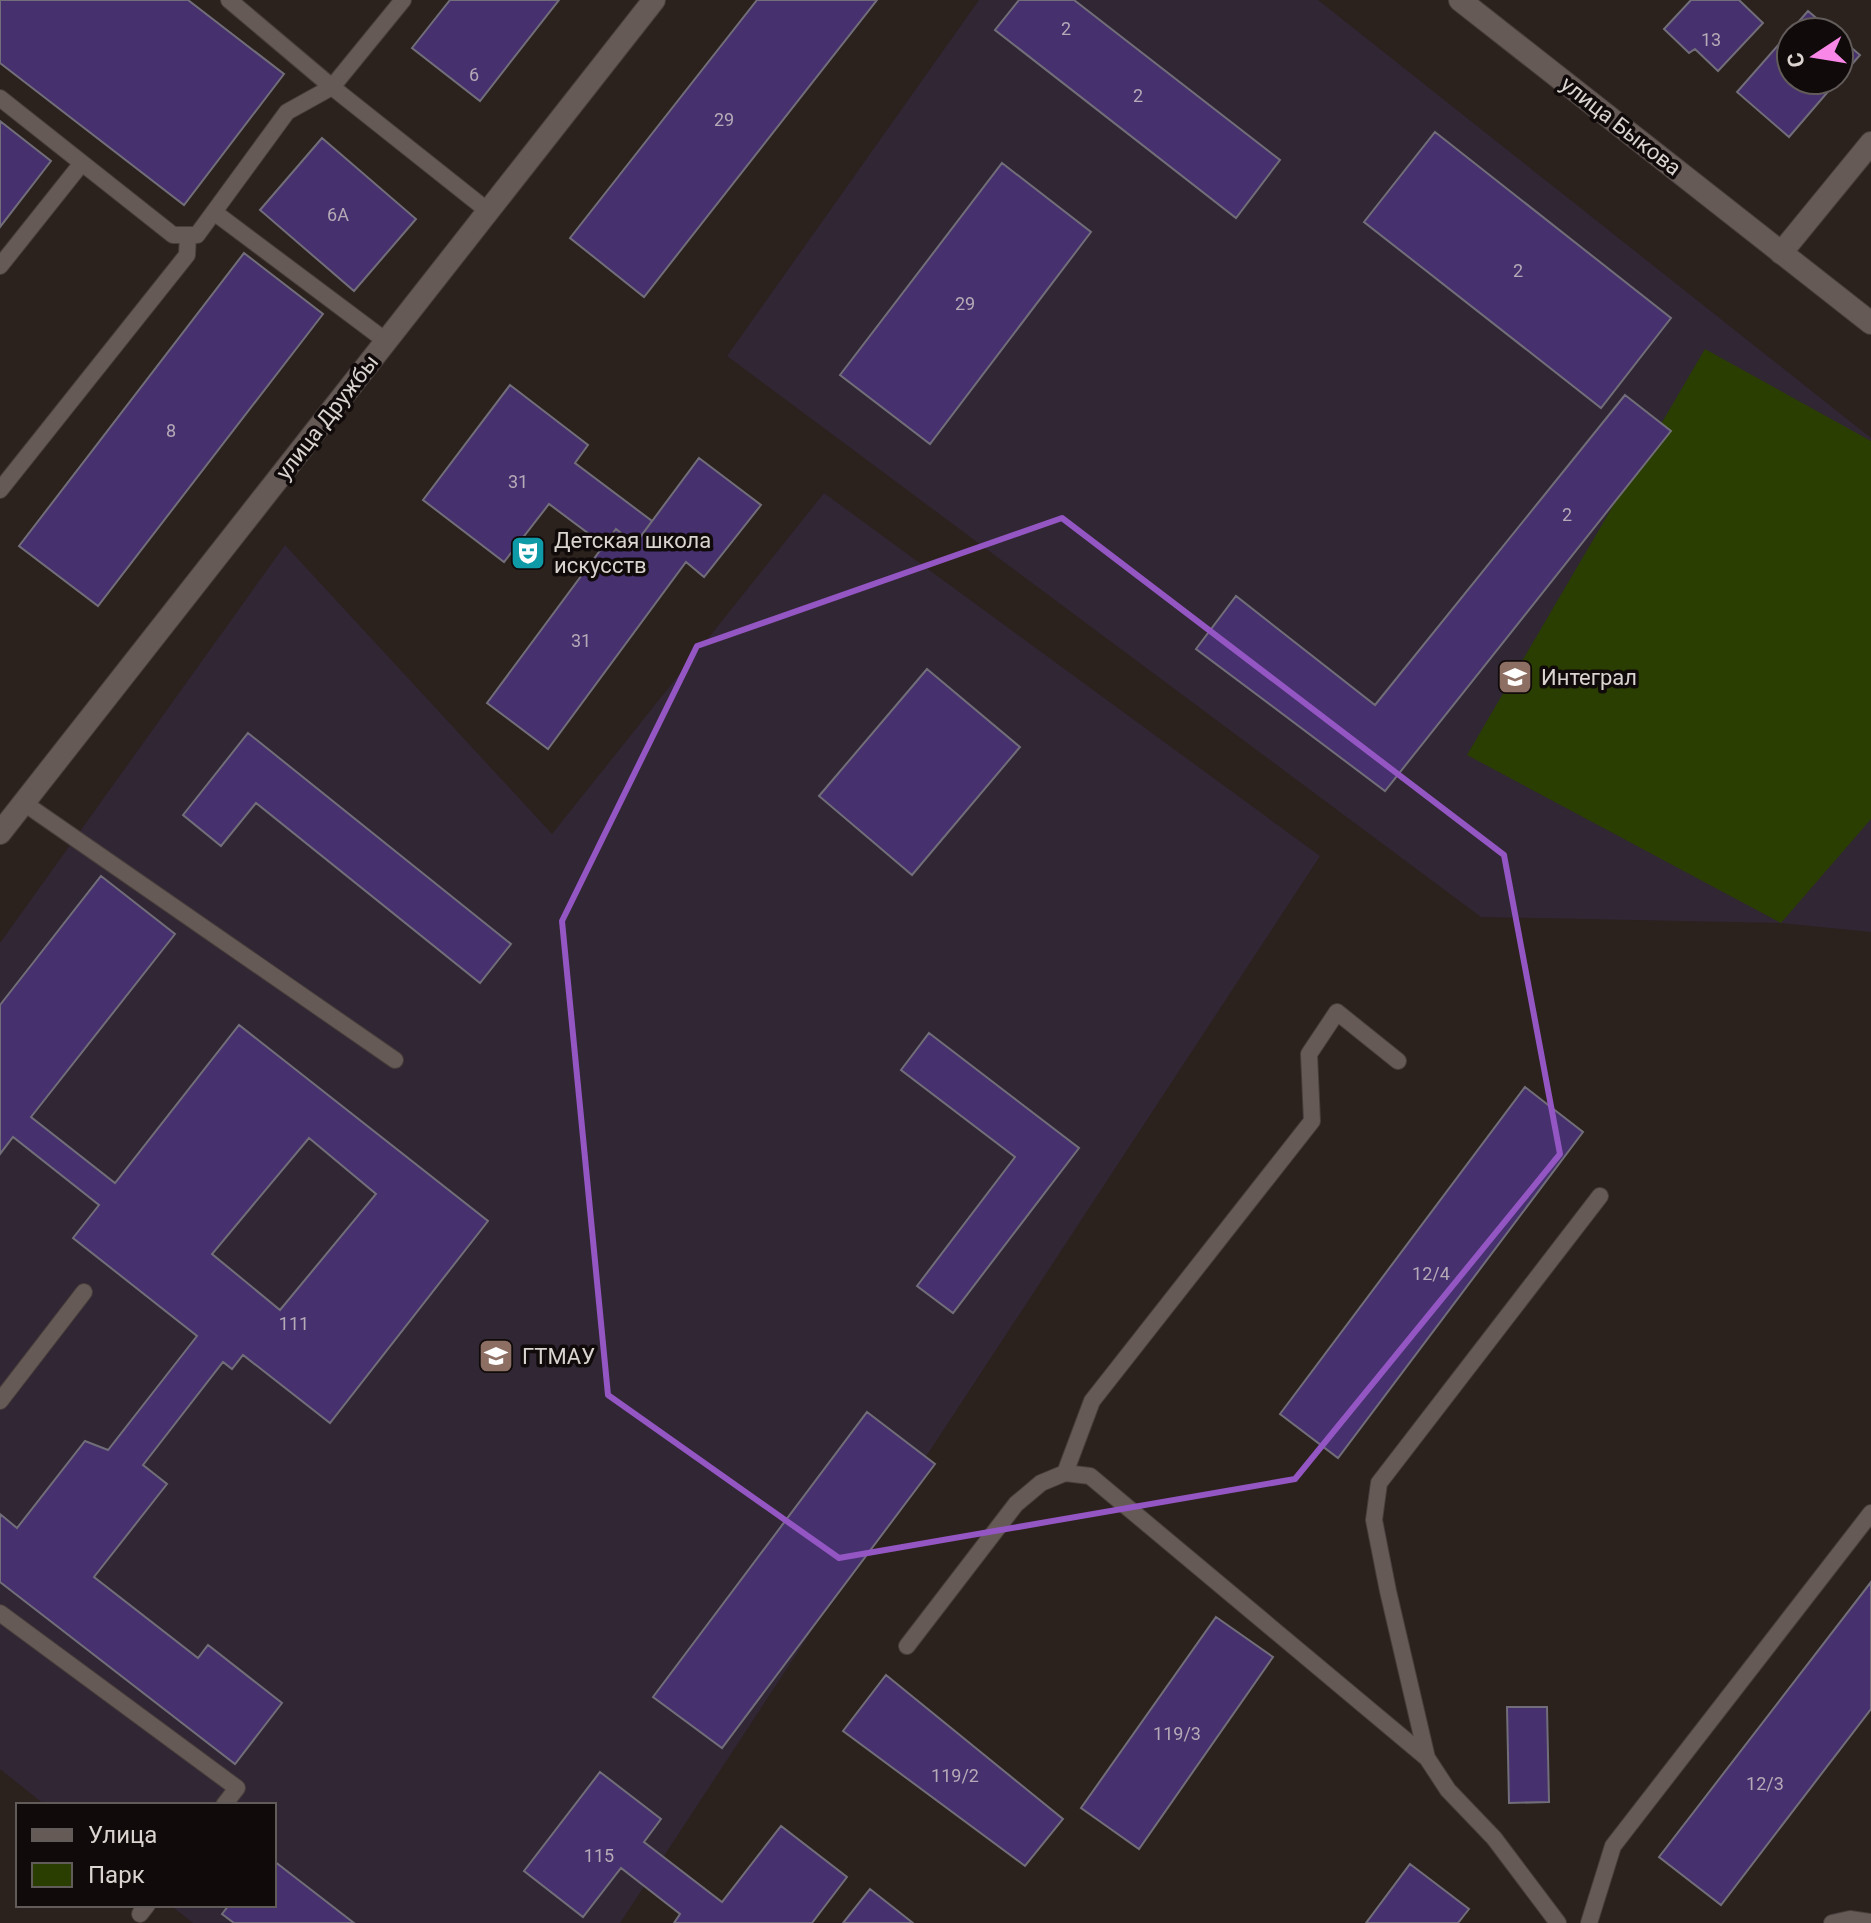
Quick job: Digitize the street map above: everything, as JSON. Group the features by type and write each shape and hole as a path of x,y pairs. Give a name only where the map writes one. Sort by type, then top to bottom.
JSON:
{"street":[{"name":"улица Дружбы","path":"0,833 654,0"},
{"name":"улица Быкова","path":"1460,0 1871,323"},
{"path":"1781,253 1871,143"}],"lane":[{"path":"229,0 488,211"},
{"path":"0,98 173,235 197,235 287,112 332,87 403,0"},
{"path":"0,266 82,163"},
{"path":"214,212 386,341"},
{"path":"0,490 187,255 188,235"},
{"path":"24,803 395,1060"},
{"path":"1065,1473 1092,1401 1312,1121 1309,1054 1337,1012 1398,1061"},
{"path":"1427,1758 1374,1520 1379,1483 1600,1196"},
{"path":"0,1401 84,1292"},
{"path":"907,1646 1016,1504 1041,1483 1065,1473 1090,1476 1427,1758 1448,1790 1494,1838 1558,1923"},
{"path":"1589,1923 1613,1846 1871,1513"},
{"path":"0,1613 237,1788 226,1803"},
{"path":"1832,1923 1850,1919 1871,1922"}],"highlighted area":[{"path":"1062,518 1504,855 1560,1154 1295,1479 839,1558 608,1395 562,921 697,646"}],"shaded area":[{"name":"Интеграл","path":"979,0 1318,0 1871,438 1871,932 1781,923 1481,917 727,356"},
{"name":"ГТМАУ","path":"824,493 1320,856 620,1923 193,1923 173,1907 276,1907 276,1803 42,1803 0,1769 0,943 285,545 552,834"}],"green space":[{"path":"1705,349 1871,441 1871,819 1781,923 1467,755"}],"building":[{"path":"0,0 188,0 284,74 184,205 0,63"},
{"path":"450,0 559,0 480,101 412,48"},
{"path":"757,0 877,0 644,297 570,238"},
{"path":"1019,0 1074,0 1280,160 1236,218 995,30"},
{"path":"1691,0 1739,0 1763,23 1718,71 1695,49 1689,53 1664,29"},
{"path":"1775,49 1775,96 1824,96 1789,137 1737,92"},
{"path":"0,121 51,161 0,227"},
{"path":"1435,132 1671,318 1601,408 1364,222"},
{"path":"322,138 416,219 354,291 260,210"},
{"path":"1002,163 1091,232 930,444 840,375"},
{"path":"244,253 323,314 98,606 19,546"},
{"path":"510,385 588,445 575,463 652,521 635,544 616,529 604,545 549,504 504,562 423,500"},
{"path":"1625,395 1671,431 1385,791 1196,649 1236,596 1375,705"},
{"path":"699,458 761,505 704,577 686,562 548,749 487,703 616,529 635,544"},
{"path":"927,669 1020,747 912,875 819,796"},
{"path":"248,733 511,944 480,983 256,803 221,846 183,815"},
{"path":"101,876 175,934 31,1117 115,1183 239,1025 488,1221 330,1423 243,1355 232,1369 223,1362 143,1465 167,1484 94,1577 198,1658 208,1645 282,1703 235,1764 0,1582 0,1514 17,1528 85,1441 108,1450 197,1336 73,1238 99,1205 13,1137 0,1154 0,1005","holes":["309,1138 376,1194 280,1310 212,1254"]},
{"path":"929,1033 1079,1148 953,1313 917,1286 1015,1157 901,1070"},
{"path":"1525,1087 1583,1132 1338,1458 1280,1414"},
{"path":"867,1412 935,1464 722,1748 653,1697"},
{"path":"1871,1582 1871,1709 1721,1905 1659,1857"},
{"path":"1216,1617 1273,1657 1139,1849 1081,1808"},
{"path":"886,1675 1063,1819 1025,1866 843,1731"},
{"path":"1507,1707 1547,1707 1549,1802 1509,1803"},
{"path":"600,1772 661,1819 644,1842 722,1902 781,1826 847,1877 812,1923 674,1923 680,1914 621,1868 583,1917 524,1871"},
{"path":"276,1863 354,1923 234,1923 222,1914 227,1907 276,1907"},
{"path":"1410,1864 1469,1909 1458,1923 1366,1923"},
{"path":"870,1889 913,1923 843,1923"}],"place":[{"name":"Детская школа искусств","path":"528,553"},
{"name":"Интеграл","path":"1515,677"},
{"name":"ГТМАУ","path":"496,1356"}]}
